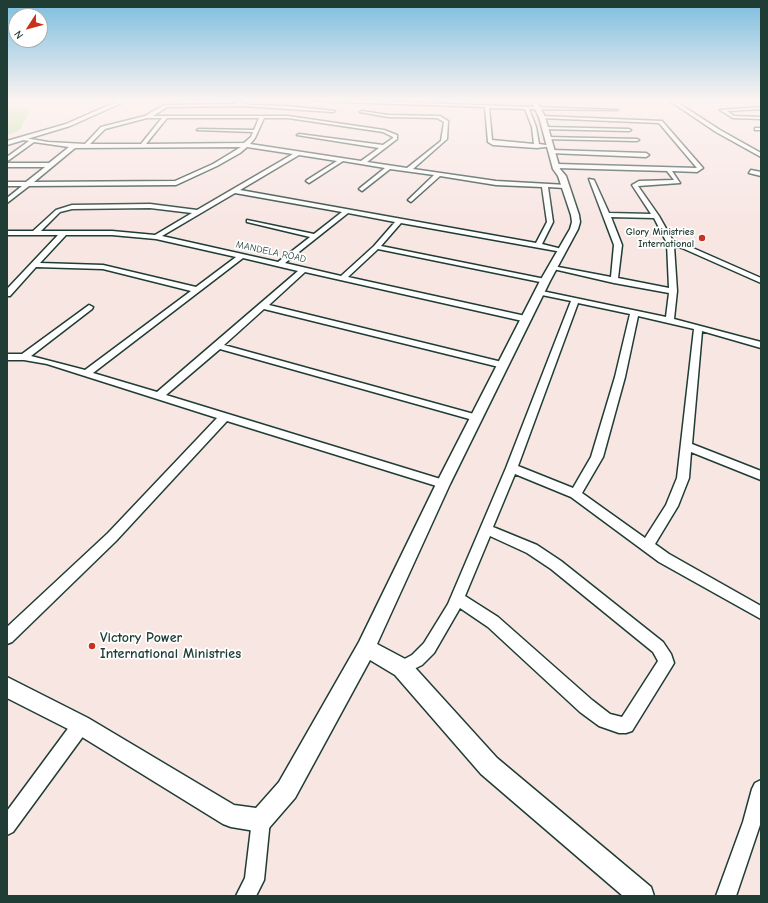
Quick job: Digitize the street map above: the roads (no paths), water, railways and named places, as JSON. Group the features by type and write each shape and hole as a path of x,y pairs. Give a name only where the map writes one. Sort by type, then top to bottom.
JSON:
{"street":[{"path":"7,159 30,143"},
{"path":"44,143 74,146 246,145 504,184 565,186"},
{"path":"356,143 383,147"},
{"path":"362,163 389,143"},
{"path":"408,170 442,143"},
{"path":"246,896 254,880 261,820 287,790 366,648 443,484 576,222 565,186 548,143"},
{"path":"602,143 646,155 668,169 678,182 639,183 635,185 656,216 670,243 673,291 670,320"},
{"path":"602,143 646,155"},
{"path":"638,143 646,155"},
{"path":"668,169 697,170 700,168 678,143"},
{"path":"740,143 761,155"},
{"path":"7,184 172,184 215,165 246,145"},
{"path":"7,201 74,146"},
{"path":"156,237 298,153"},
{"path":"557,166 646,155"},
{"path":"308,181 342,160"},
{"path":"7,165 49,166"},
{"path":"362,189 389,167"},
{"path":"751,172 761,174"},
{"path":"410,200 438,174"},
{"path":"591,180 607,215 618,245 614,280"},
{"path":"538,246 547,231 550,222 550,212 544,185"},
{"path":"235,191 562,250"},
{"path":"35,233 58,211 72,207 150,206 199,212"},
{"path":"280,264 346,212"},
{"path":"607,215 656,216"},
{"path":"249,221 316,236"},
{"path":"343,278 376,247 399,221"},
{"name":"MANDELA ROAD","path":"7,234 112,233 156,237 527,319"},
{"path":"7,294 63,234"},
{"path":"670,243 684,246 761,281"},
{"path":"376,247 542,287 575,300 698,326 761,345"},
{"path":"88,373 242,256"},
{"path":"33,265 103,267 199,290"},
{"path":"553,268 673,291"},
{"path":"159,396 218,346 303,270"},
{"path":"402,668 417,660 429,648 446,622 512,468 575,300"},
{"path":"263,306 504,365"},
{"path":"24,357 89,307"},
{"path":"575,494 597,457 620,377 634,312"},
{"path":"647,546 672,506 683,478 698,326"},
{"path":"218,346 477,418"},
{"path":"7,357 24,357 49,362 88,373 224,417 443,484"},
{"path":"7,637 112,537 224,417"},
{"path":"687,446 761,476"},
{"path":"512,468 575,494 647,546 689,573 761,613"},
{"path":"457,598 493,622 586,706 605,720 619,725 626,725 666,663 666,659 658,647 556,566 532,549 485,529"},
{"path":"366,648 402,668 489,766 642,896"},
{"path":"7,687 81,725 231,816 261,820"},
{"path":"7,826 81,725"},
{"path":"726,896 757,825 761,789"}],"place":[{"name":"Glory Ministries International","path":"702,238"},
{"name":"Victory Power International Ministries","path":"92,646"}]}
